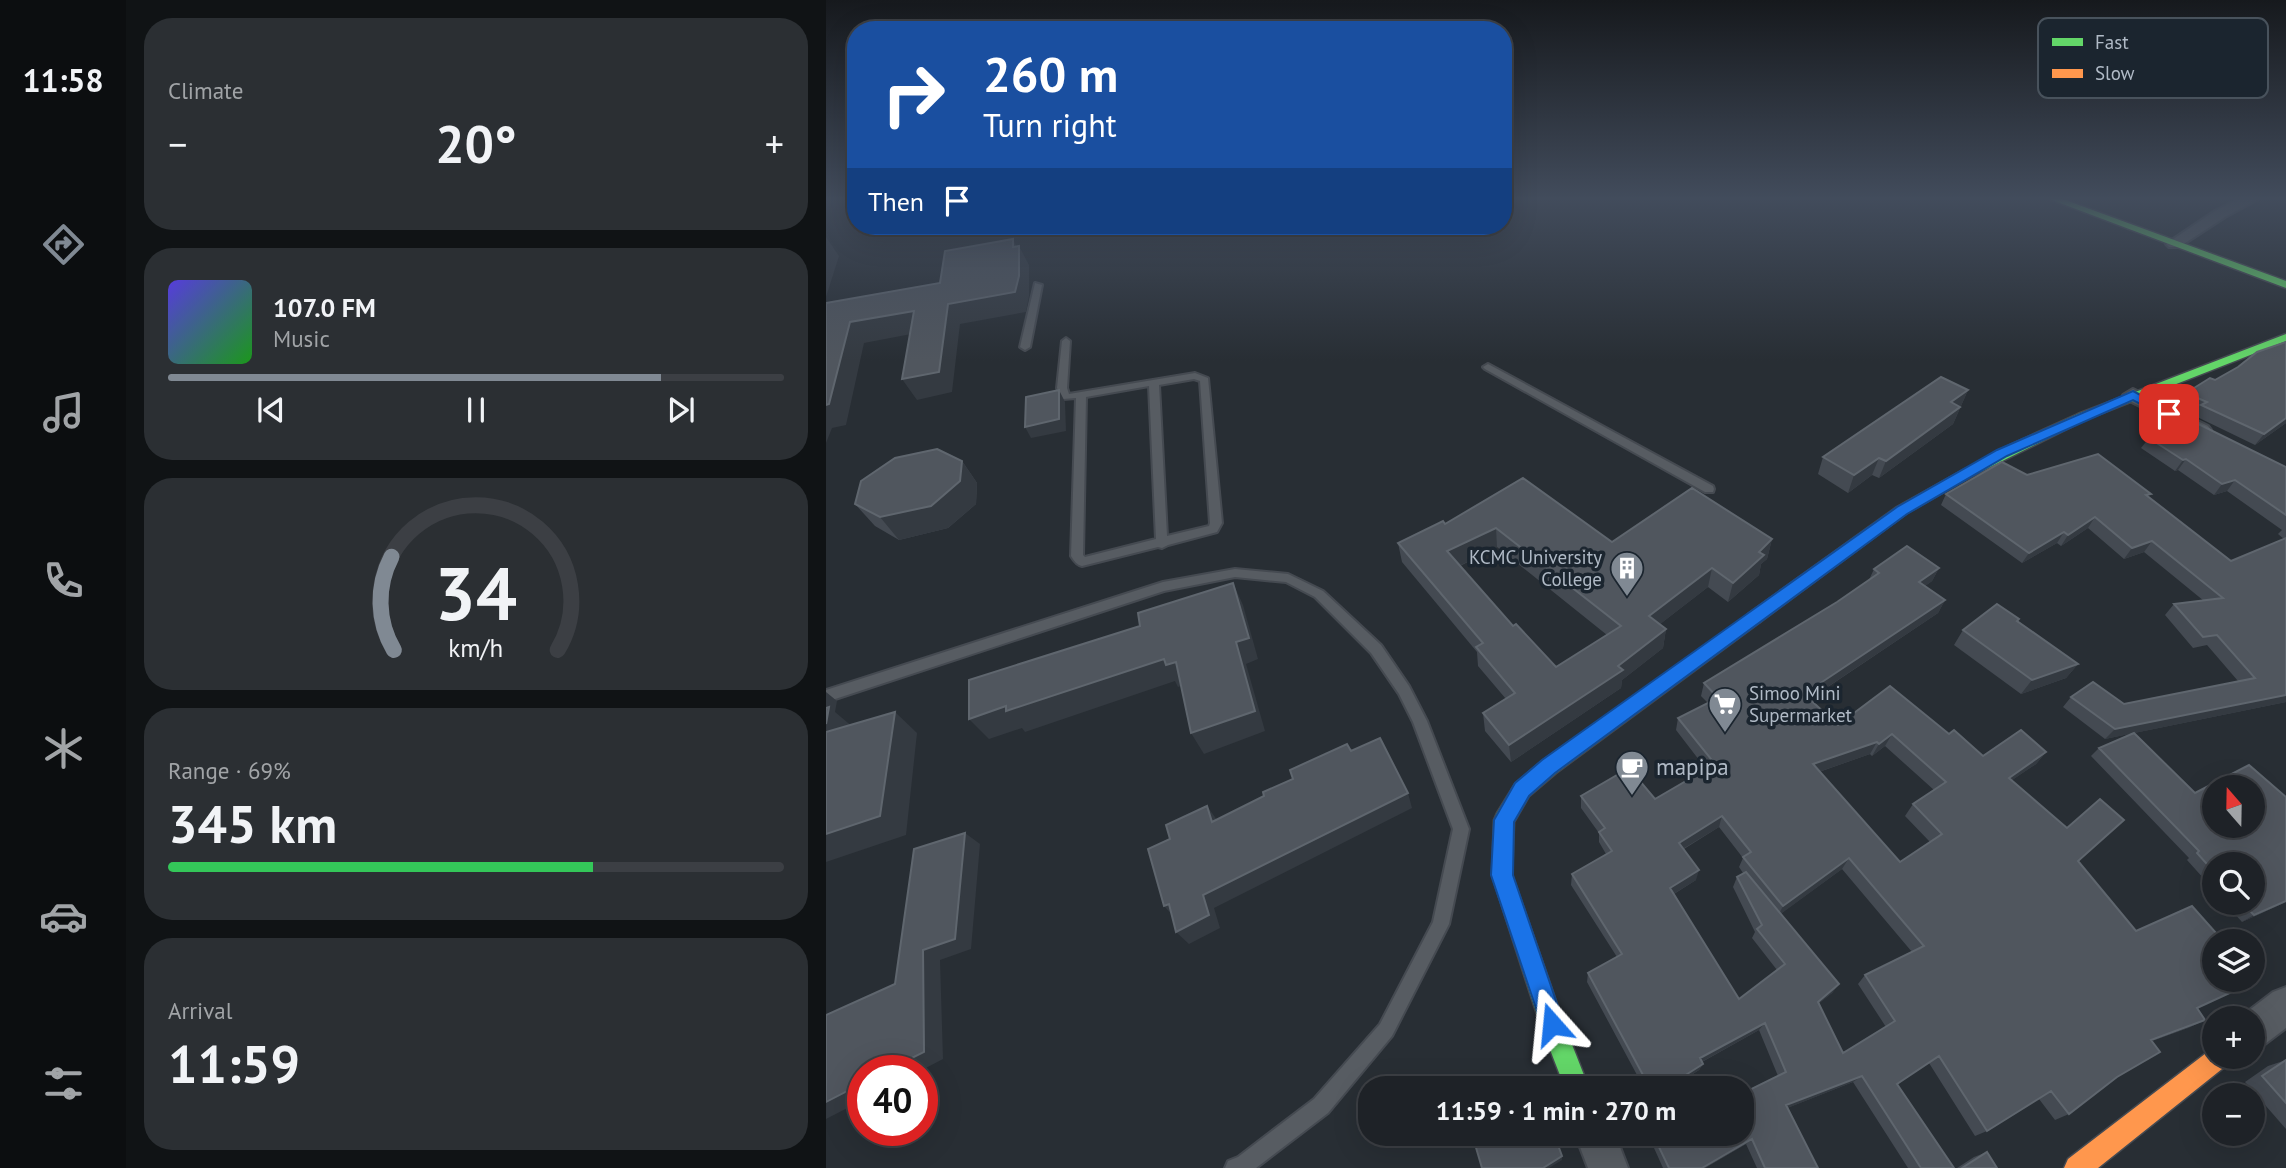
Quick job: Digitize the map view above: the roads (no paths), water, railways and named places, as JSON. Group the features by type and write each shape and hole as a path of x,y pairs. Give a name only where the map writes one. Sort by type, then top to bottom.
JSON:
{"street":[{"path":"2195,252 2286,285"},
{"path":"1572,1076 1502,875 1504,820 1522,789 1549,766 1902,510 2002,453 2133,395 2286,337"},
{"path":"2133,395 2221,440"},
{"path":"2265,1021 2286,1004"},
{"path":"2077,1168 2204,1069"},
{"path":"1600,1146 1608,1168"}],"lane":[{"path":"1025,348 1038,285"},
{"path":"1066,341 1062,388 1066,397 1195,376 1205,380 1216,523 1208,532 1082,562 1077,556 1081,396"},
{"path":"1488,367 1709,489"},
{"path":"1154,384 1162,544"},
{"path":"826,696 1163,587 1235,573 1288,579 1319,594 1376,649 1404,690 1420,721 1461,830 1441,924 1386,1030 1321,1106 1245,1164 1235,1168"}],"place":[{"name":"KCMC University College","path":"1627,598"},
{"name":"Simoo Mini Supermarket","path":"1725,734"},
{"name":"mapipa","path":"1632,797"}]}
